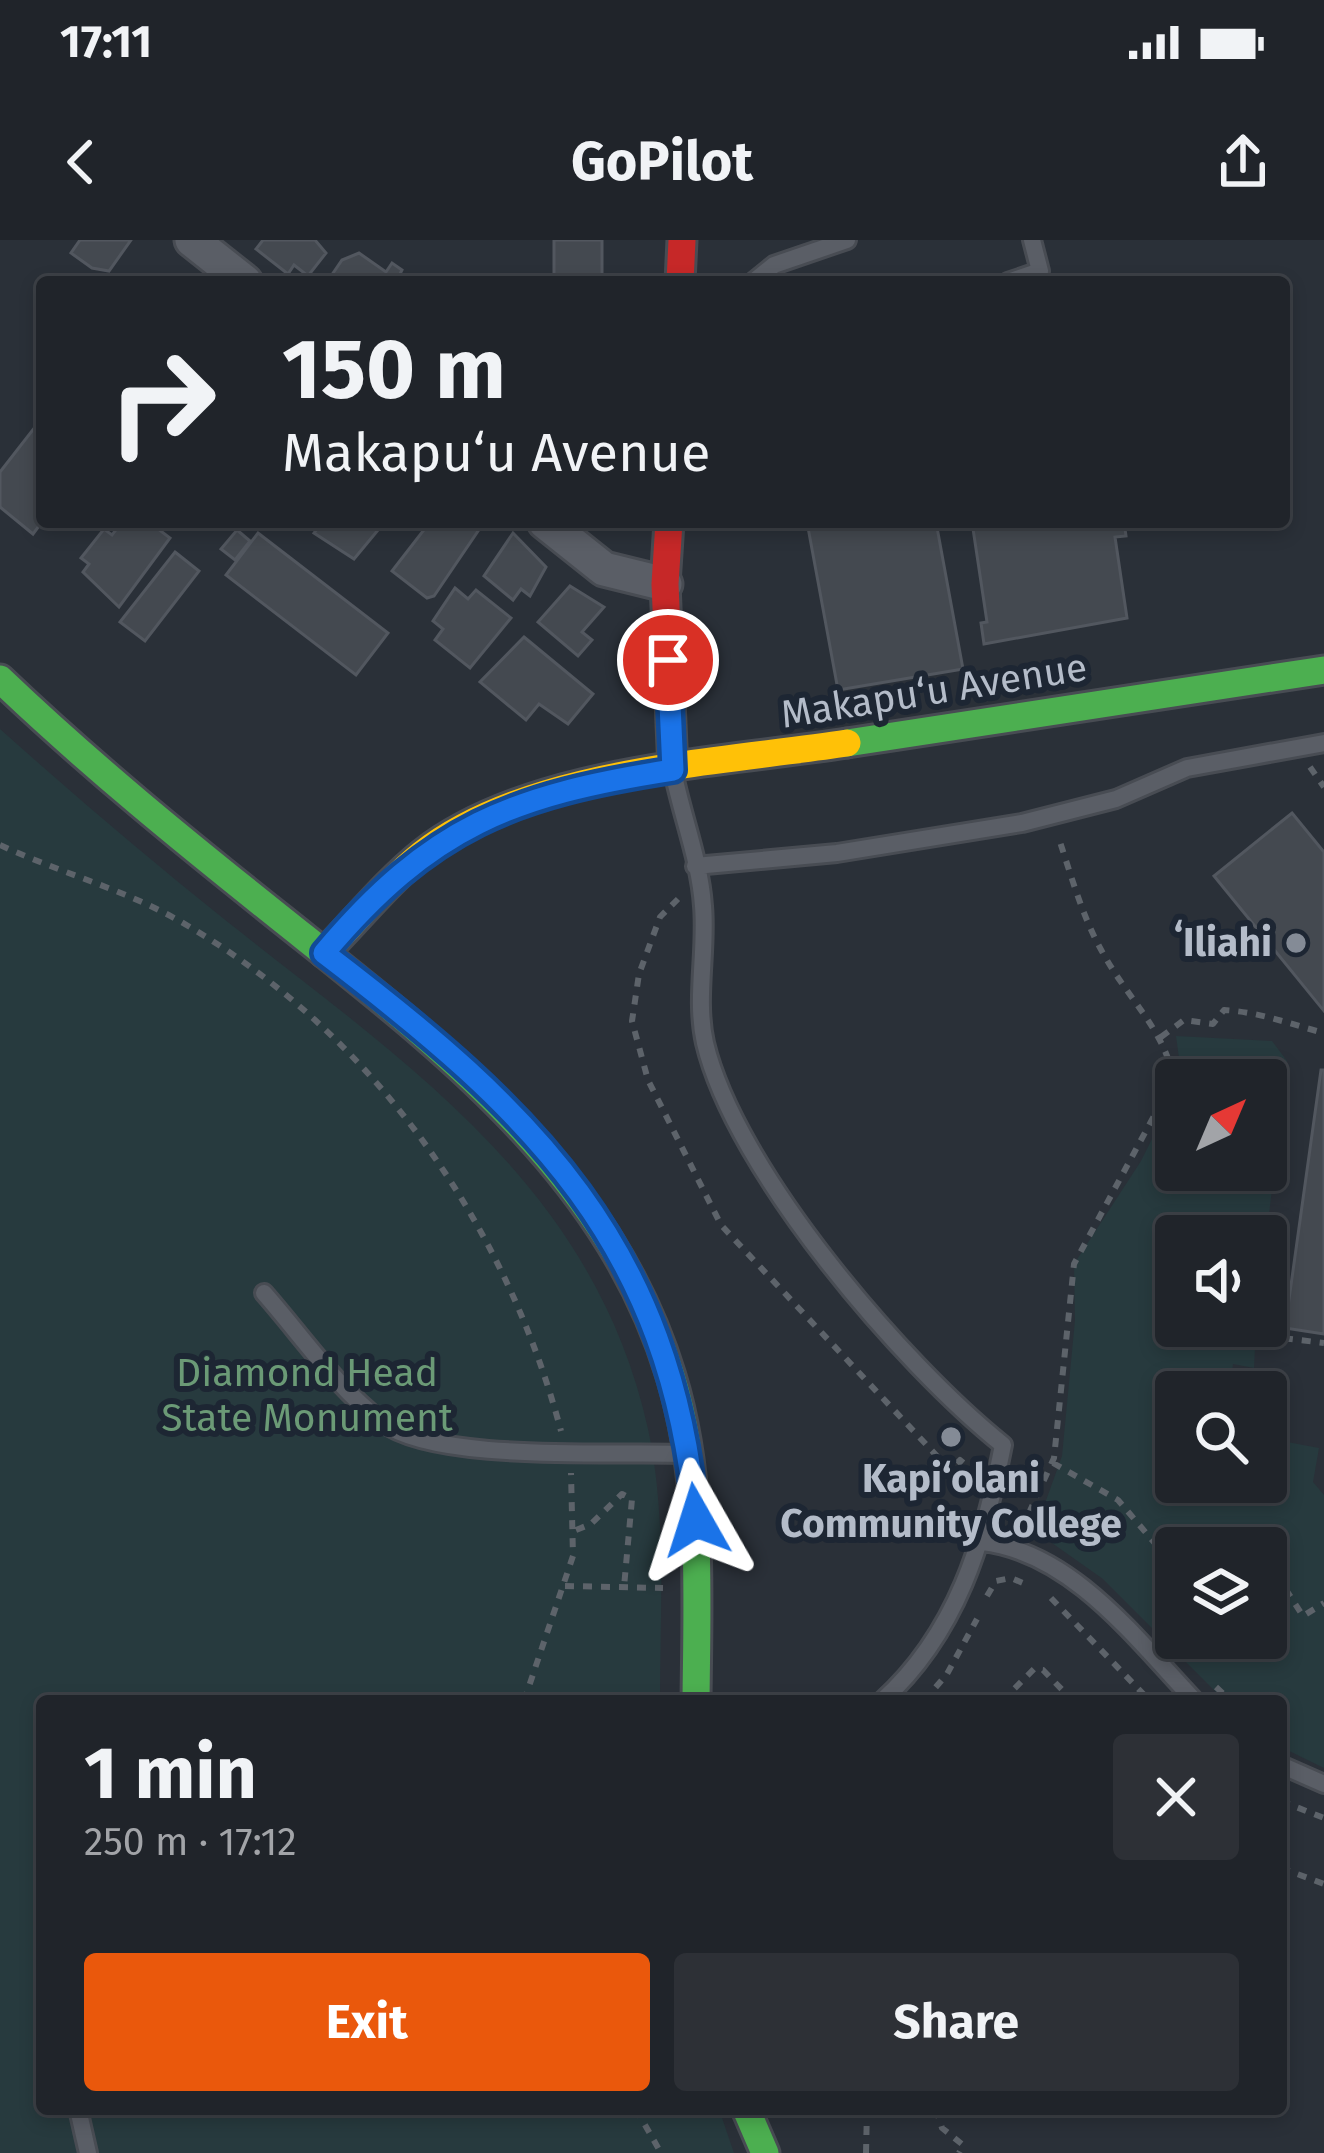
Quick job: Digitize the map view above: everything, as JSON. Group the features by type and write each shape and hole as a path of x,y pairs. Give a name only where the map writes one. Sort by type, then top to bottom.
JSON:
{"street":[{"path":"192,240 237,276"},
{"path":"680,276 682,240"},
{"path":"552,528 604,569 665,584"},
{"path":"668,528 665,584 673,770"},
{"name":"Makapu‘u Avenue","path":"324,953 387,884 466,826 517,803 673,770 1324,670"},
{"path":"0,679 324,953 407,1016 516,1113 582,1192 635,1280 655,1328 688,1454 696,1520 696,1695"}],"lane":[{"path":"760,276 774,265 847,240"},
{"path":"1025,276 1040,271 1032,240"},
{"path":"695,866 837,853 1022,824 1116,799 1202,764 1324,743"},
{"path":"673,770 704,923 705,1042 719,1084 785,1207 850,1289 1003,1445 982,1542 946,1624 912,1673 888,1695"},
{"path":"264,1293 370,1412 400,1433 442,1447 688,1454"},
{"path":"982,1542 1011,1546 1078,1585 1189,1695"},
{"path":"1287,1768 1324,1784"},
{"path":"79,2115 88,2153"}],"path":[{"path":"1324,762 1308,764 1324,787"},
{"path":"1038,1533 1024,1524 1052,1462 1074,1264 1174,1079 1161,1037 1124,987 1088,925 1059,837 1075,832"},
{"path":"0,845 95,880 180,922 293,1001 362,1065 422,1139 498,1265 538,1354 566,1450 576,1530 565,1586 526,1695"},
{"path":"680,897 660,917 648,942 632,1021 648,1080 681,1149 722,1225 950,1470 960,1460 972,1470"},
{"path":"1161,1037 1184,1020 1213,1024 1224,1010 1258,1012 1268,1022 1324,1033"},
{"path":"1287,1339 1324,1343"},
{"path":"1052,1462 1118,1500 1155,1543"},
{"path":"565,1586 624,1587 632,1499 622,1494 591,1524 576,1530"},
{"path":"929,1695 947,1674 996,1581 1011,1578 1041,1590 1065,1610 1144,1695"},
{"path":"1287,1591 1303,1616 1324,1603"},
{"path":"1009,1695 1034,1669 1043,1670 1067,1695"},
{"path":"1205,1678 1225,1695"},
{"path":"1287,1803 1324,1818"},
{"path":"1287,1870 1324,1884"},
{"path":"640,2115 662,2153"},
{"path":"866,2153 867,2115"},
{"path":"938,2115 942,2128 972,2153"}],"green space":[{"name":"Diamond Head State Monument","path":"0,729 171,876 427,1083 540,1201 586,1269 622,1344 648,1429 660,1530 660,1695 36,1695 36,2115 721,2115 734,2153 0,2153"},
{"path":"1176,1036 1272,1041 1286,1059 1179,1059"},
{"path":"1155,1133 1155,1191 1272,1191 1269,1215 1155,1215 1155,1347 1255,1347 1254,1368 1233,1364 1232,1371 1155,1371 1155,1503 1287,1503 1287,1442 1319,1448 1313,1482 1324,1495 1324,1768 1287,1750 1287,1695 1219,1695 1183,1659 1287,1659 1287,1527 1155,1527 1155,1631 1103,1579 1035,1531 1062,1456 1075,1320 1074,1264"}],"building":[{"path":"80,240 131,240 109,271 92,268 71,253"},
{"path":"263,240 315,240 326,253 308,276 294,265 288,274 256,249"},
{"path":"554,240 602,240 602,276 554,276"},
{"path":"359,253 386,272 392,263 402,270 399,276 331,276 342,260"},
{"path":"36,426 38,528 33,534 0,507 0,472"},
{"path":"117,528 157,528 170,538 119,607 83,572 89,564 81,558 104,529 112,535"},
{"path":"318,528 380,528 354,559 314,533"},
{"path":"425,528 478,531 434,596 427,598 392,571"},
{"path":"808,528 937,528 963,669 838,690"},
{"path":"973,528 1125,528 1126,536 1115,537 1127,618 984,644 981,623 987,622"},
{"path":"237,530 250,541 235,560 221,549"},
{"path":"258,533 388,633 356,675 226,575"},
{"path":"513,533 546,567 530,596 521,589 513,600 484,576"},
{"path":"175,552 199,571 145,641 120,622"},
{"path":"570,586 604,607 582,632 592,640 578,656 538,622"},
{"path":"455,588 468,599 476,590 511,618 470,668 435,640 443,629 433,621"},
{"path":"524,637 593,694 568,724 539,704 526,720 480,682"},
{"name":"ʻIliahi","path":"1292,813 1324,852 1324,1011 1214,876"},
{"name":"ʻIliahi","path":"1324,1070 1324,1334 1287,1328"}],"traffic: fast":[{"path":"847,743 1324,670"},
{"path":"0,679 139,803 460,1067 563,1176 607,1237 643,1303 671,1376 689,1455 696,1537 696,1695"},
{"path":"749,2115 765,2153"}],"traffic: slow":[{"path":"324,953 422,854 465,826 515,804 625,774 847,743"}],"traffic: jam":[{"path":"680,276 682,240"},
{"path":"669,528 665,584 673,770"}],"place":[{"name":"ʻIliahi","path":"1296,943"},
{"name":"Kapi‘olani Community College","path":"951,1437"}],"route":[{"path":"668,660 673,770 517,803 466,826 387,884 324,953 407,1016 516,1113 582,1192 635,1280 655,1328 683,1424 696,1520"}]}
